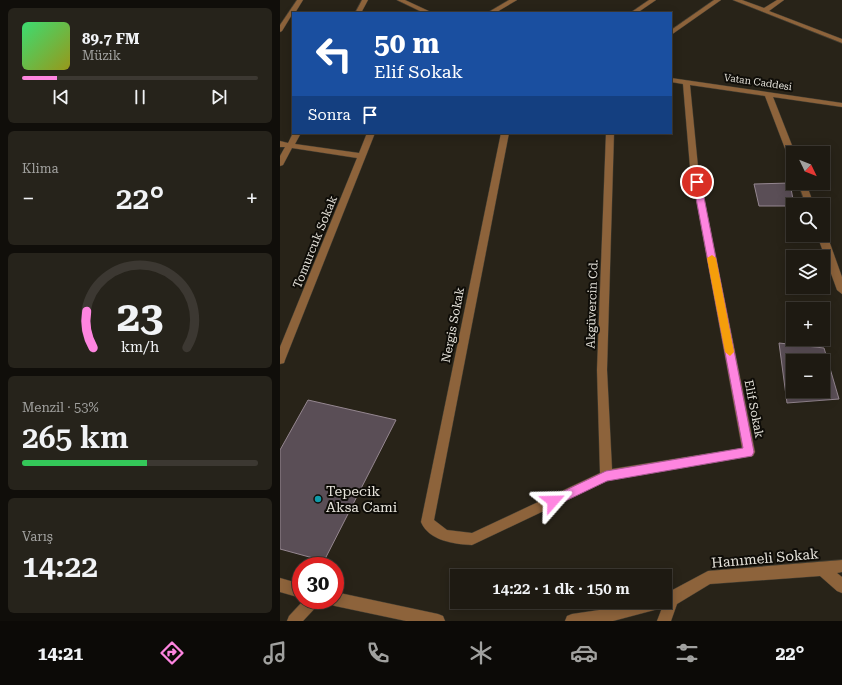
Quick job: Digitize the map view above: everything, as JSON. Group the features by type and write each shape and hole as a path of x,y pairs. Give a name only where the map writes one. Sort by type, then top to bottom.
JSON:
{"street":[{"path":"281,27 300,0"},
{"path":"359,12 365,0"},
{"path":"400,0 418,11"},
{"path":"492,12 514,0"},
{"path":"635,12 653,0"},
{"path":"672,32 718,0"},
{"path":"736,0 842,41"},
{"path":"764,11 781,0"},
{"name":"Vatan Caddesi","path":"672,80 842,105"},
{"name":"Elif Sokak","path":"472,539 606,476 749,452 694,167 686,82"},
{"path":"768,93 788,146"},
{"path":"280,163 296,134"},
{"name":"Tomurcuk Sokak","path":"280,360 371,134"},
{"name":"Nergis Sokak","path":"472,539 449,538 437,532 427,522 505,134"},
{"name":"Akgüvercin Cd.","path":"606,476 602,370 610,134"},
{"path":"280,144 363,156"},
{"path":"825,242 842,290"},
{"name":"Hanımeli Sokak","path":"672,598 708,578 822,569 842,566"},
{"path":"822,569 842,586"},
{"path":"280,585 292,588"},
{"path":"344,601 438,621"},
{"path":"294,621 305,609"},
{"name":"Hanımeli Sokak","path":"572,621 606,616 634,609"},
{"path":"664,621 665,609"}],"building":[{"path":"786,183 786,190 791,190 793,198 786,198 786,206 759,206 754,184"},
{"path":"779,343 786,344 786,346 824,348 826,354 786,354 786,396"},
{"path":"830,368 839,399 787,403 786,398 830,398"},
{"name":"Tepecik Aksa Cami","path":"308,400 396,420 326,557 309,557 280,549 280,450"}],"slow traffic":[{"path":"712,258 730,352"}],"place":[{"name":"Tepecik Aksa Cami","path":"318,499"}],"route":[{"path":"553,501 606,476 749,452 697,182"}]}
